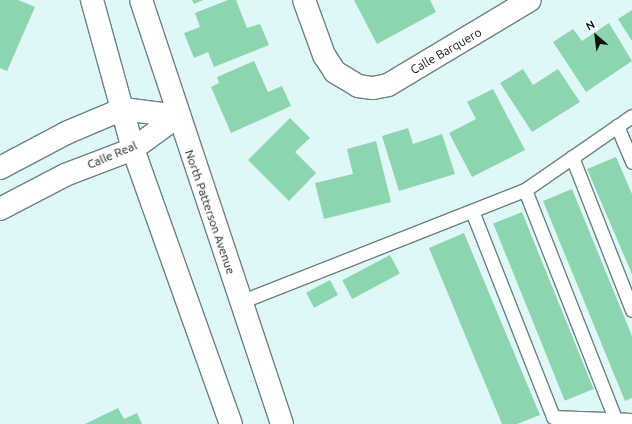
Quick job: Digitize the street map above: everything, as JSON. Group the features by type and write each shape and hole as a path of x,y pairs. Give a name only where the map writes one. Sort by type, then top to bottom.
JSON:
{"main road":[{"path":"92,0 133,149 231,424"},
{"name":"North Patterson Avenue","path":"141,0 178,116 282,424"},
{"name":"Calle Barquero","path":"304,0 324,55 335,72 358,86 373,88 388,85 530,0"},
{"path":"0,168 66,133 123,109 178,116"},
{"name":"Calle Real","path":"0,209 65,175 133,149 178,116"}],"lane":[{"path":"240,302 525,190 632,116"},
{"path":"617,126 632,162"},
{"path":"572,157 632,310"},
{"path":"525,190 615,419"},
{"path":"472,211 553,417 632,420"}],"building":[{"path":"0,0 18,0 35,7 7,71 0,68"},
{"path":"192,0 203,0 194,4"},
{"path":"228,0 236,0 247,28 260,24 269,45 214,67 208,52 194,58 184,33 200,27 195,13"},
{"path":"354,0 430,0 436,12 377,44"},
{"path":"632,10 632,41 618,19"},
{"path":"609,23 632,61 586,92 553,42 573,29 582,41"},
{"path":"254,61 268,92 282,86 291,106 231,133 211,87 219,83 217,77"},
{"path":"523,69 533,85 558,69 580,102 532,132 500,83"},
{"path":"493,89 525,150 472,177 449,133 476,119 467,102"},
{"path":"290,118 310,138 295,152 316,173 289,201 248,160"},
{"path":"408,128 413,144 442,134 455,174 399,191 382,136"},
{"path":"376,141 391,202 324,219 315,183 353,174 347,149"},
{"path":"616,157 632,194 632,274 587,169"},
{"path":"572,189 632,336 632,398 625,401 543,201"},
{"path":"522,212 594,389 565,401 493,224"},
{"path":"464,233 540,415 517,424 502,424 429,248"},
{"path":"390,255 400,274 352,299 342,280"},
{"path":"330,280 338,295 314,308 306,293"},
{"path":"118,408 124,419 137,413 142,424 85,424"}]}
